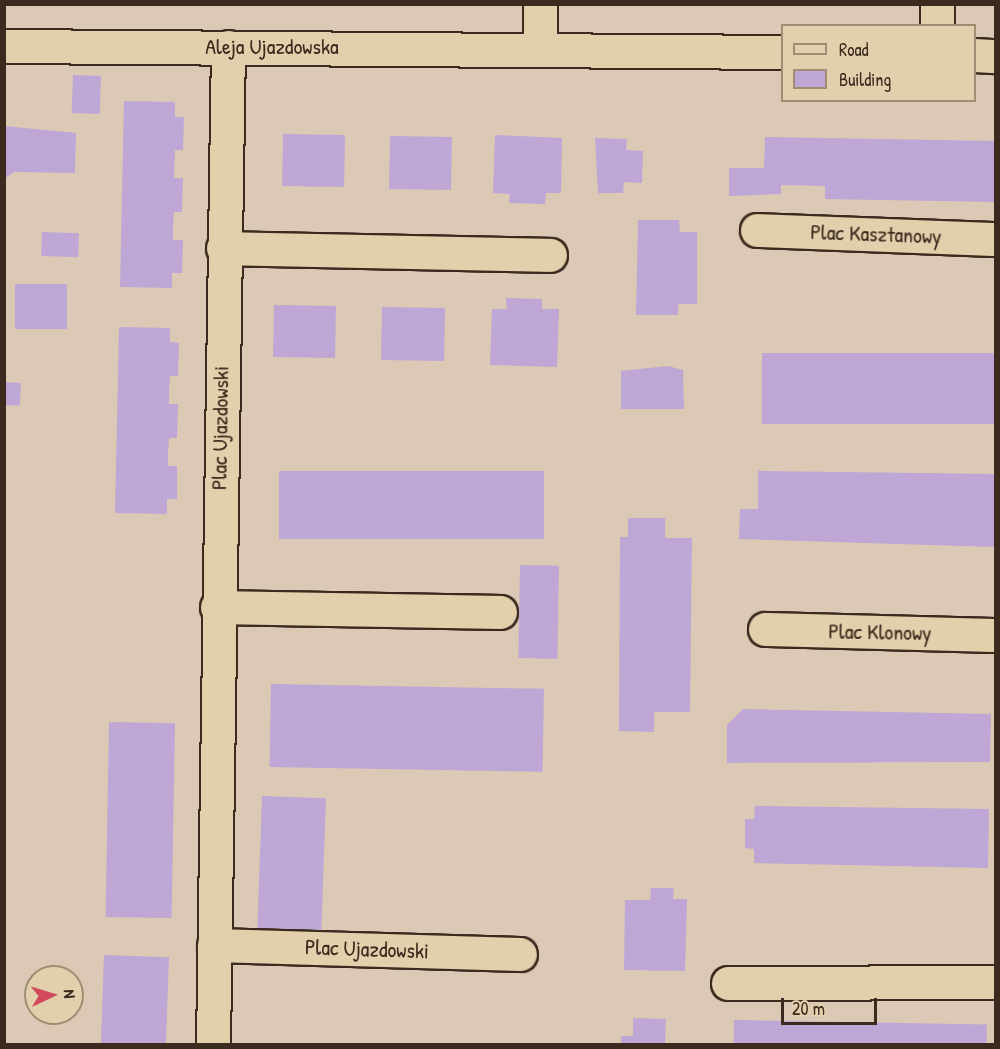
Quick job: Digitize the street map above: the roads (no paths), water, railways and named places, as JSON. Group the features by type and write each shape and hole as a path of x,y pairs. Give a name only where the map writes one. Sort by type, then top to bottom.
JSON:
{"street":[{"path":"540,4 540,48"},
{"path":"937,4 937,24"},
{"name":"Aleja Ujazdowska","path":"4,46 540,48 781,52"},
{"name":"Plac Ujazdowski","path":"213,1044 217,607 228,47"},
{"path":"976,56 996,56"},
{"name":"Plac Kasztanowy","path":"757,230 996,239"},
{"path":"224,248 550,255"},
{"path":"217,607 500,612"},
{"name":"Plac Klonowy","path":"765,629 996,634"},
{"name":"Plac Ujazdowski","path":"214,945 520,954"},
{"path":"728,983 996,982"}]}
